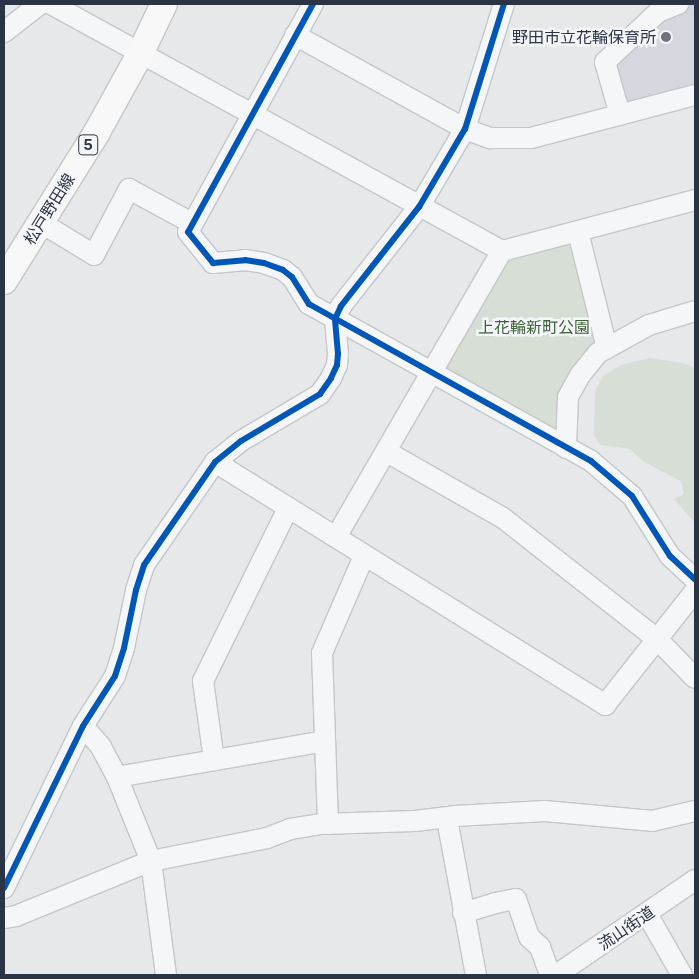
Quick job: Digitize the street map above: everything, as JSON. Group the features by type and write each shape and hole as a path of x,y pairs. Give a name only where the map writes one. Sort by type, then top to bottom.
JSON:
{"main road":[{"name":"松戸野田線","path":"4,281 97,132 140,54 164,4"}],"street":[{"path":"4,32 40,4"},
{"path":"51,4 502,252 695,200"},
{"path":"216,462 605,705 695,591 632,496 591,461 309,304 292,277 283,270 264,263 246,260 213,263 188,232 313,4"},
{"path":"4,888 83,726 115,676 124,648 136,590 144,565 216,462 241,441 320,394 337,365 334,319 341,306 419,207 465,129 504,4"},
{"path":"620,115 605,62 658,12 678,4"},
{"path":"295,35 465,129 490,138 531,138 695,95"},
{"path":"40,222 94,255 128,189 192,223"},
{"path":"578,232 607,348"},
{"path":"336,537 502,252"},
{"path":"566,448 568,398 581,374 598,353 649,325 695,311"},
{"path":"387,452 504,518 657,639 695,678"},
{"path":"214,760 203,681 288,508"},
{"path":"328,824 322,653 364,556"},
{"path":"83,726 101,747 117,776 151,861 166,975"},
{"path":"117,776 324,741"},
{"path":"4,918 16,916 151,861 267,838 290,829 328,824 546,811 652,820 695,810"},
{"path":"447,818 463,913 476,975"},
{"name":"流山街道","path":"556,975 695,880"},
{"path":"463,913 516,899 530,937 540,947 550,975"},
{"path":"647,914 682,975"}],"shaded area":[{"name":"野田市立花輪保育所","path":"688,4 695,4 695,87 630,104 623,101 612,60 661,15"}],"green space":[{"name":"上花輪新町公園","path":"568,242 575,246 598,340 577,366 559,432 554,435 447,374 445,365 507,260"},
{"path":"650,358 683,363 695,368 695,523 674,499 684,494 681,481 644,462 630,449 600,445 594,435 595,391 603,376 621,365"}],"cycle path":[{"path":"313,4 188,232 213,263 245,260 264,263 283,270 292,277 309,304 591,461 632,496 670,556 695,579"},
{"path":"4,888 83,726 115,676 124,648 136,590 144,565 215,462 241,441 320,394 331,378 337,365 335,319 341,306 419,207 465,129 504,4"}],"place":[{"name":"野田市立花輪保育所","path":"666,37"}]}
